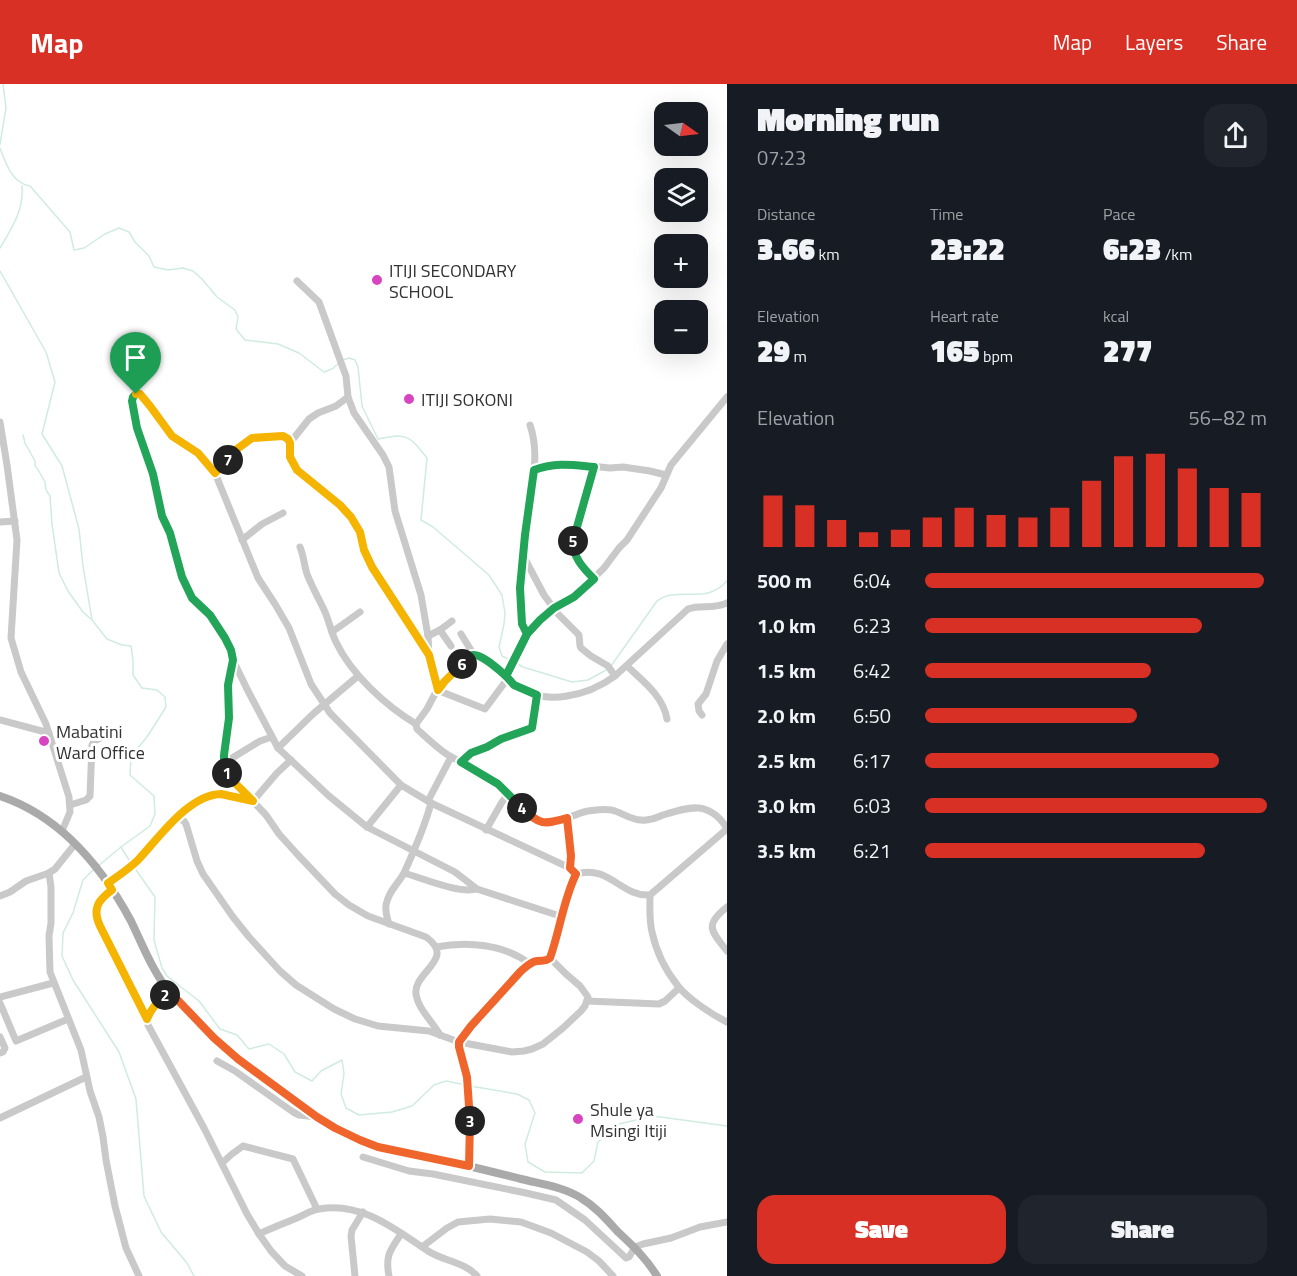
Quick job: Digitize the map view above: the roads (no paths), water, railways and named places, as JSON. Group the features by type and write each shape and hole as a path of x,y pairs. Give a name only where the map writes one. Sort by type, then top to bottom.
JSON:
{"main road":[{"path":"0,796 36,812 62,831 75,844 110,886 129,918 149,961 169,991 214,1038 238,1059 317,1117 335,1128 378,1147 469,1166 561,1189 580,1197 599,1211 635,1247 657,1276"}],"street":[{"path":"297,281 319,302 346,376 348,397 357,419 387,462 395,511 424,608 429,655 438,690"},
{"path":"115,349 124,360 136,394"},
{"path":"136,394 140,394 172,436 198,453 215,473 258,578 289,628 311,684 330,713 401,785 429,802 486,830 570,868 576,874"},
{"path":"136,394 132,401 137,428 153,474 162,516 170,533 182,577 192,598 210,615 219,628 278,748 329,796 367,827 455,872 477,889 560,916"},
{"path":"290,443 309,418 348,397"},
{"path":"438,690 485,709 507,677 527,634 554,608 574,597 594,579 634,530 661,488 671,465 727,397"},
{"path":"0,422 15,521 17,555 11,638 21,672 43,714 69,797 70,812 62,831"},
{"path":"527,634 522,624 520,602 527,517 534,470 534,440 530,425"},
{"path":"215,473 237,449 252,438 283,436 288,439 290,457 297,470 340,505 351,517 360,532 364,550 372,567 429,655"},
{"path":"534,470 561,464 623,467 666,475"},
{"path":"594,467 572,543 577,560 594,579"},
{"path":"242,540 262,524 284,513"},
{"path":"0,522 15,521"},
{"path":"300,547 307,574 332,632 347,662 358,676 400,714 416,724 417,729 435,745 498,784 537,821 553,822 577,813 609,810 644,820 684,809 699,808 714,812 727,829 650,895 636,893 598,873 576,874"},
{"path":"524,556 554,608 579,635 581,648 612,671"},
{"path":"416,724 438,690 469,656 482,658 514,685 537,695 560,697 584,693 604,684 612,671 627,666 688,609 714,608 727,603"},
{"path":"332,632 360,612"},
{"path":"428,636 452,621"},
{"path":"440,630 451,646"},
{"path":"461,634 474,655"},
{"path":"702,715 698,704 706,694 717,660 727,644"},
{"path":"233,660 228,685 229,718 225,738 224,763 228,776 266,815 285,841 335,894 368,916 426,937 433,942 437,956 416,986 416,992 418,1002 440,1036"},
{"path":"627,666 652,689 666,710 668,719"},
{"path":"278,748 313,714 358,676"},
{"path":"461,762 471,753 532,728 537,695"},
{"path":"0,720 49,733"},
{"path":"70,805 86,800 90,796 92,745 94,741 103,736 105,728"},
{"path":"224,763 260,741 272,737"},
{"path":"389,924 386,906 389,896 404,873 421,832 429,802 451,756"},
{"path":"253,801 277,772 291,760"},
{"path":"367,827 401,785"},
{"path":"253,801 215,794 200,799 177,818 110,886 96,910 96,917 148,1024 247,1214 271,1251 285,1266 302,1276"},
{"path":"486,830 508,794"},
{"path":"177,818 186,824 200,867 233,917 265,956 296,985 333,1009 355,1019 378,1026 429,1031 459,1042 512,1052 532,1049 543,1044 563,1028 581,1011 588,997 550,958"},
{"path":"567,818 570,868"},
{"path":"0,896 26,881 49,873 59,865 75,844"},
{"path":"49,873 51,923 48,961 53,983 81,1050 103,1137 115,1206 126,1248 139,1276"},
{"path":"404,873 444,885 467,890 477,889"},
{"path":"469,1166 470,1099 459,1042 521,971 530,963 546,961 550,958 560,916 576,874"},
{"path":"650,895 650,916 655,942 668,971 679,988 727,1022"},
{"path":"727,907 714,919 712,925 714,934 727,951"},
{"path":"436,947 453,944 482,946 515,954 530,963"},
{"path":"0,997 53,983"},
{"path":"587,1001 659,1004 679,988"},
{"path":"147,1019 153,1006 169,991"},
{"path":"0,1003 16,1041 68,1018"},
{"path":"0,1036 5,1048 0,1053"},
{"path":"217,1061 293,1112 317,1117"},
{"path":"1,1115 86,1077"},
{"path":"222,1163 243,1146 293,1159 317,1209"},
{"path":"363,1156 409,1171 556,1200 585,1220 625,1257 629,1257 635,1247 649,1242 727,1221"},
{"path":"259,1234 317,1209 344,1208 363,1212 387,1224 429,1252 467,1268 477,1276"},
{"path":"355,1276 351,1236 363,1212"},
{"path":"422,1247 458,1222 490,1219 521,1222 551,1233 587,1252 613,1276"},
{"path":"389,1276 388,1254 402,1234"}],"waterway":[{"path":"0,144 6,108 3,84"},
{"path":"0,148 14,177 30,186 70,232 74,250 84,248 119,228 129,232 149,256 154,267 168,270 183,268 193,271 202,279 217,297 235,310 238,317 236,329 245,340 278,344 299,353 324,372 339,363"},
{"path":"0,248 19,211 22,186"},
{"path":"0,271 46,352 55,382 42,434 62,466 79,529 92,620 107,639 131,646 133,675 142,688 157,690 165,697 166,707 147,737 131,756 130,775 154,796 155,814 150,826 98,866"},
{"path":"343,360 349,358 355,360 358,367 362,406 378,439 402,436 416,444 427,458 421,520 433,527 489,575 502,595 505,613 499,647 502,656 510,660"},
{"path":"23,435 50,496 59,573 68,591 83,612 92,620"},
{"path":"611,666 657,601 669,595 708,593 721,587 727,581"},
{"path":"514,662 572,682 588,680 608,669"},
{"path":"121,847 131,863"},
{"path":"134,867 155,897 154,940 162,968 167,976 199,1001 220,1029 237,1035 249,1049 269,1044 284,1054 295,1072 312,1081 321,1071 342,1060 344,1074 341,1094 346,1108 359,1115 392,1112 412,1106 434,1085 446,1081 466,1085"},
{"path":"94,869 83,880 73,913 63,933 62,956 73,980 119,1052 136,1099 144,1196 161,1232 187,1263 194,1276"},
{"path":"470,1086 517,1094 529,1100 535,1113 525,1144 528,1162 545,1172 582,1173 594,1161 598,1142 619,1124 653,1116 727,1126"}],"place":[{"name":"ITIJI SECONDARY SCHOOL","path":"377,280"},
{"name":"ITIJI SOKONI","path":"409,399"},
{"name":"Mabatini Ward Office","path":"44,741"},
{"name":"Shule ya Msingi Itiji","path":"578,1119"}]}
